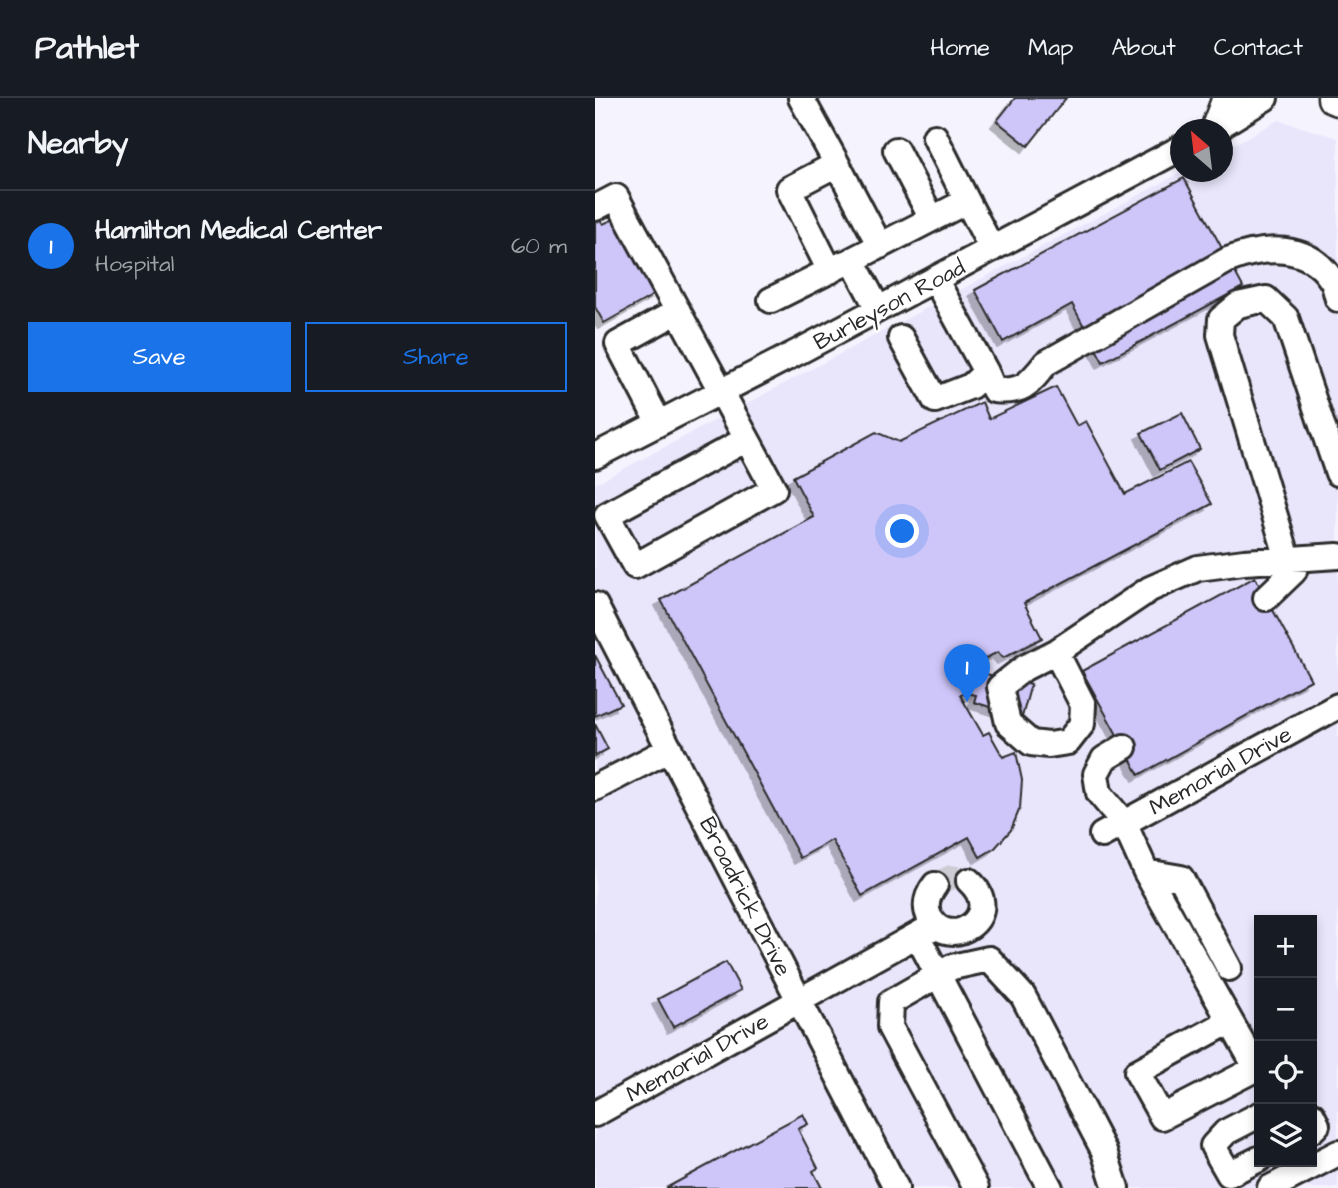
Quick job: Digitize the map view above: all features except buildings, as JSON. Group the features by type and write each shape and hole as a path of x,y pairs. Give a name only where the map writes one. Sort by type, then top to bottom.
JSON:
{"main road":[{"path":"1219,119 1228,98"},
{"path":"1333,98 1338,100"}],"street":[{"path":"801,98 880,246"},
{"path":"1230,119 1265,98"},
{"path":"935,138 992,249"},
{"path":"896,150 932,219"},
{"name":"Burleyson Road","path":"595,454 721,391 1170,154"},
{"path":"837,164 789,189 841,265 878,309"},
{"path":"595,208 617,197 774,489 635,566 607,515 747,439"},
{"path":"771,300 967,201"},
{"path":"935,279 994,390 1011,392 1029,384 1046,363 1228,260 1249,251 1272,249 1307,256 1331,279 1338,299"},
{"path":"1266,598 1294,571 1288,559 1220,335 1221,319 1238,305 1266,299 1286,318 1338,473"},
{"path":"659,422 618,344 678,312"},
{"path":"901,338 935,400 971,386 986,372"},
{"path":"1055,652 1150,589 1198,568 1338,556"},
{"name":"Broadrick Drive","path":"595,605 896,1188"},
{"name":"Memorial Drive","path":"1102,835 1338,706"},
{"path":"1124,747 1104,758 1096,774 1099,793 1123,823 1146,872 1254,1060"},
{"path":"595,788 670,749"},
{"path":"1146,872 1181,878 1229,968"},
{"path":"926,930 962,931 977,920 982,902 980,893 969,881"},
{"path":"935,885 930,892 926,930 939,975 1050,1188"},
{"name":"Memorial Drive","path":"595,1114 926,930"},
{"path":"976,1188 890,1027 891,1002 951,967 989,959 1023,996 1104,1151 1116,1188"},
{"path":"1230,1021 1137,1072 1161,1117 1254,1069"},
{"path":"1254,1118 1226,1132 1213,1146 1229,1174 1254,1162"},
{"path":"1270,1188 1338,1153"}],"shaded area":[{"path":"1279,120 1338,138 1338,1188 595,1188 595,484 1170,178 1170,182 1233,182 1233,145"}],"tunnel":[{"path":"935,885 951,877 969,881"}],"place":[{"name":"Hamilton Medical Center","path":"967,702"}]}
